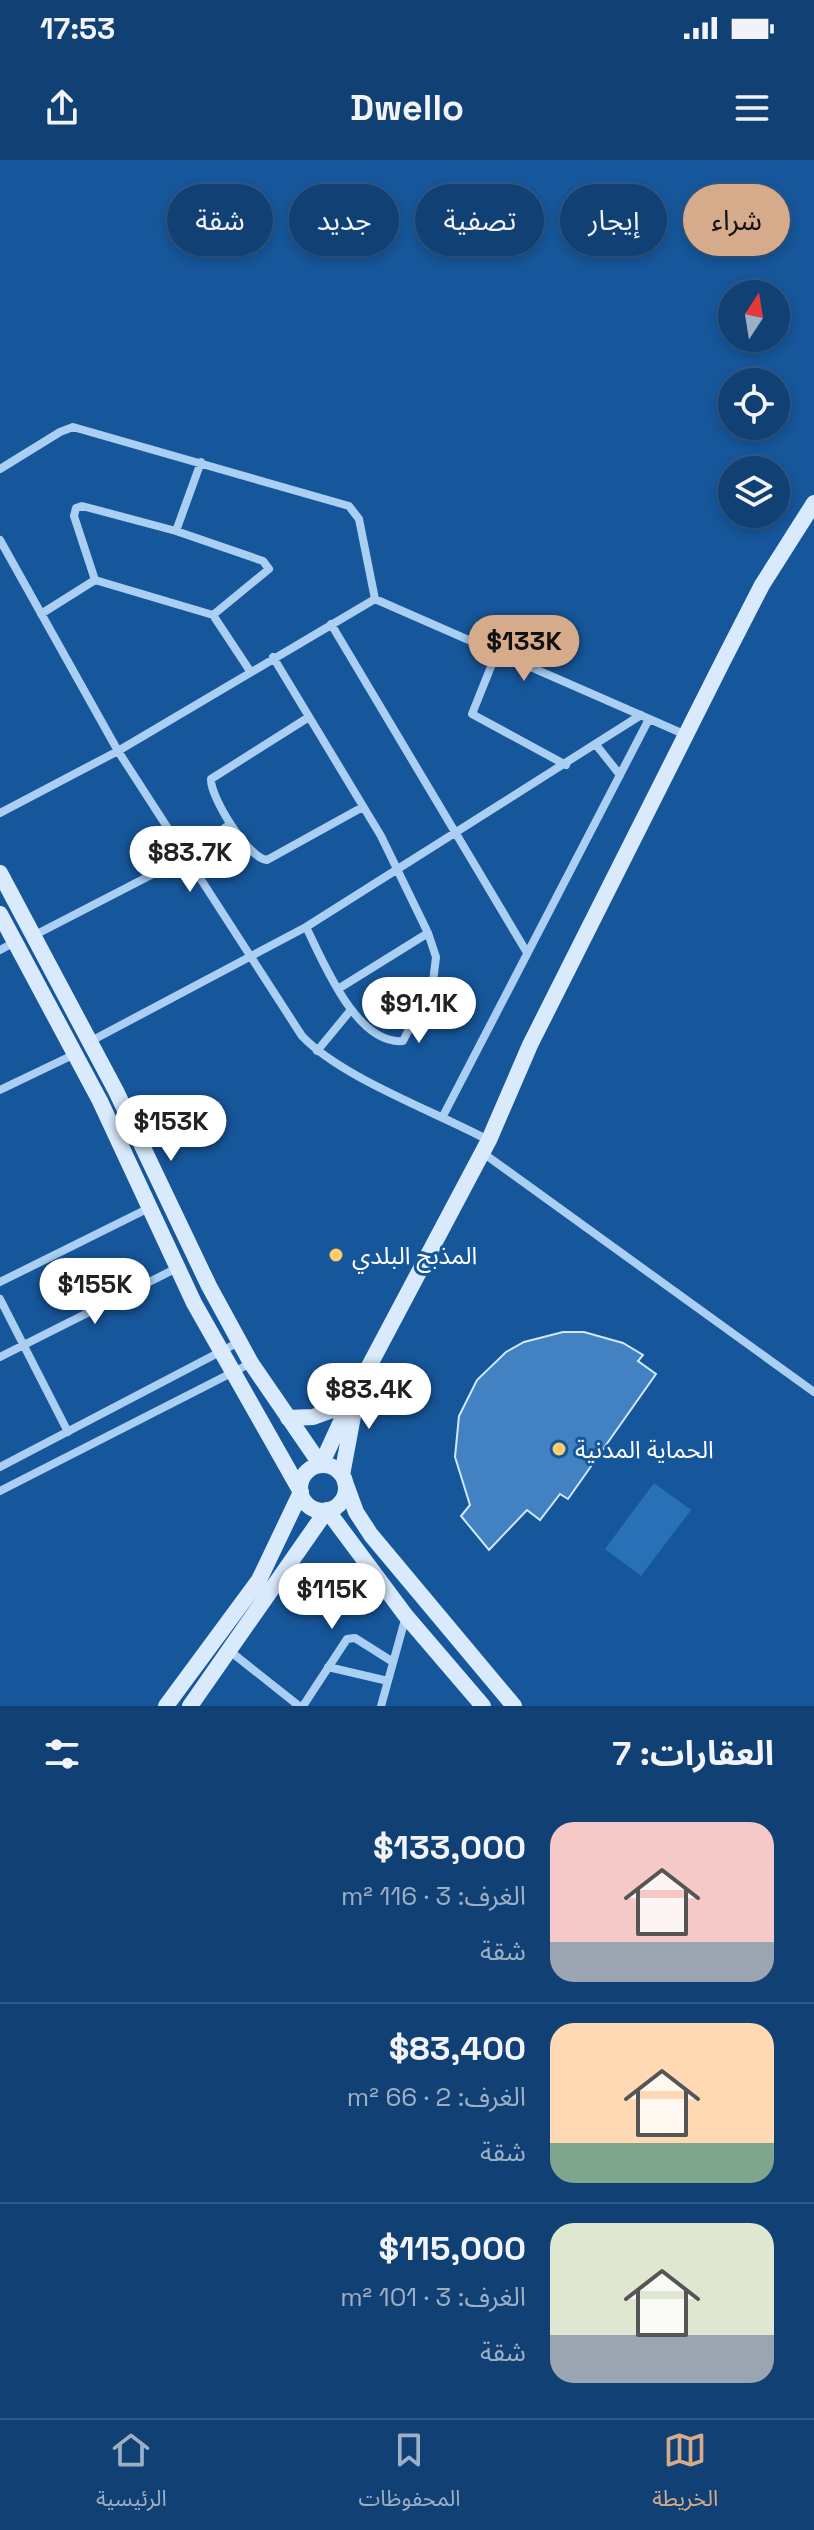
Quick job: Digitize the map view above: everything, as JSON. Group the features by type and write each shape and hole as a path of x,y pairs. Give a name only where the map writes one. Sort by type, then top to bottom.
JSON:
{"street":[{"path":"0,469 73,427 353,509 359,519 375,599"},
{"path":"176,531 201,462"},
{"path":"166,1706 259,1580 301,1492 303,1477 321,1465 349,1404 486,1146 530,1045 762,585 814,503"},
{"path":"95,580 74,516 76,508 82,506 176,531 263,561 269,569 267,575 213,615"},
{"path":"0,540 118,751 250,960 317,1051 443,1116 814,1392"},
{"path":"41,614 95,580 213,615 250,671"},
{"path":"0,813 118,751 375,599"},
{"path":"375,599 687,735"},
{"path":"331,624 526,951"},
{"path":"496,654 472,714 566,765"},
{"path":"273,657 399,871 428,933 436,957 433,982 403,1041 367,1026 350,1011 306,927"},
{"path":"309,717 211,779 230,824 257,857 267,860 361,808"},
{"path":"91,1041 250,960 645,717"},
{"path":"443,1116 620,775 645,717"},
{"path":"597,746 620,775"},
{"path":"32,937 186,857 230,824"},
{"path":"0,873 91,1041 181,1233 251,1363 321,1465 343,1478 356,1512 371,1535 514,1706"},
{"path":"0,914 7,946 76,1053 219,1352 274,1439 307,1504 327,1510 406,1616 483,1706"},
{"path":"338,989 428,933"},
{"path":"317,1051 350,1011"},
{"path":"0,1090 76,1053"},
{"path":"0,1282 149,1208"},
{"path":"0,1357 177,1268"},
{"path":"0,1299 68,1432"},
{"path":"0,1467 239,1342"},
{"path":"0,1491 251,1363"},
{"path":"190,1706 231,1652 327,1510 340,1503 349,1430 364,1379"},
{"path":"288,1418 313,1417 349,1404"},
{"path":"19,1458 29,1476"},
{"path":"381,1706 406,1616"},
{"path":"231,1652 301,1706 344,1641 351,1638 393,1662"},
{"path":"328,1667 388,1681"}],"shaded area":[{"path":"654,1483 691,1510 641,1576 605,1549"}],"building":[{"path":"563,1332 584,1332 623,1343 643,1355 638,1361 656,1374 568,1499 560,1494 540,1520 527,1510 489,1550 461,1516 470,1505 455,1457 459,1416 477,1380 506,1352 524,1342"}],"place":[{"name":"المذبح البلدي","path":"336,1255"},
{"name":"الحماية المدنية","path":"559,1449"}]}
